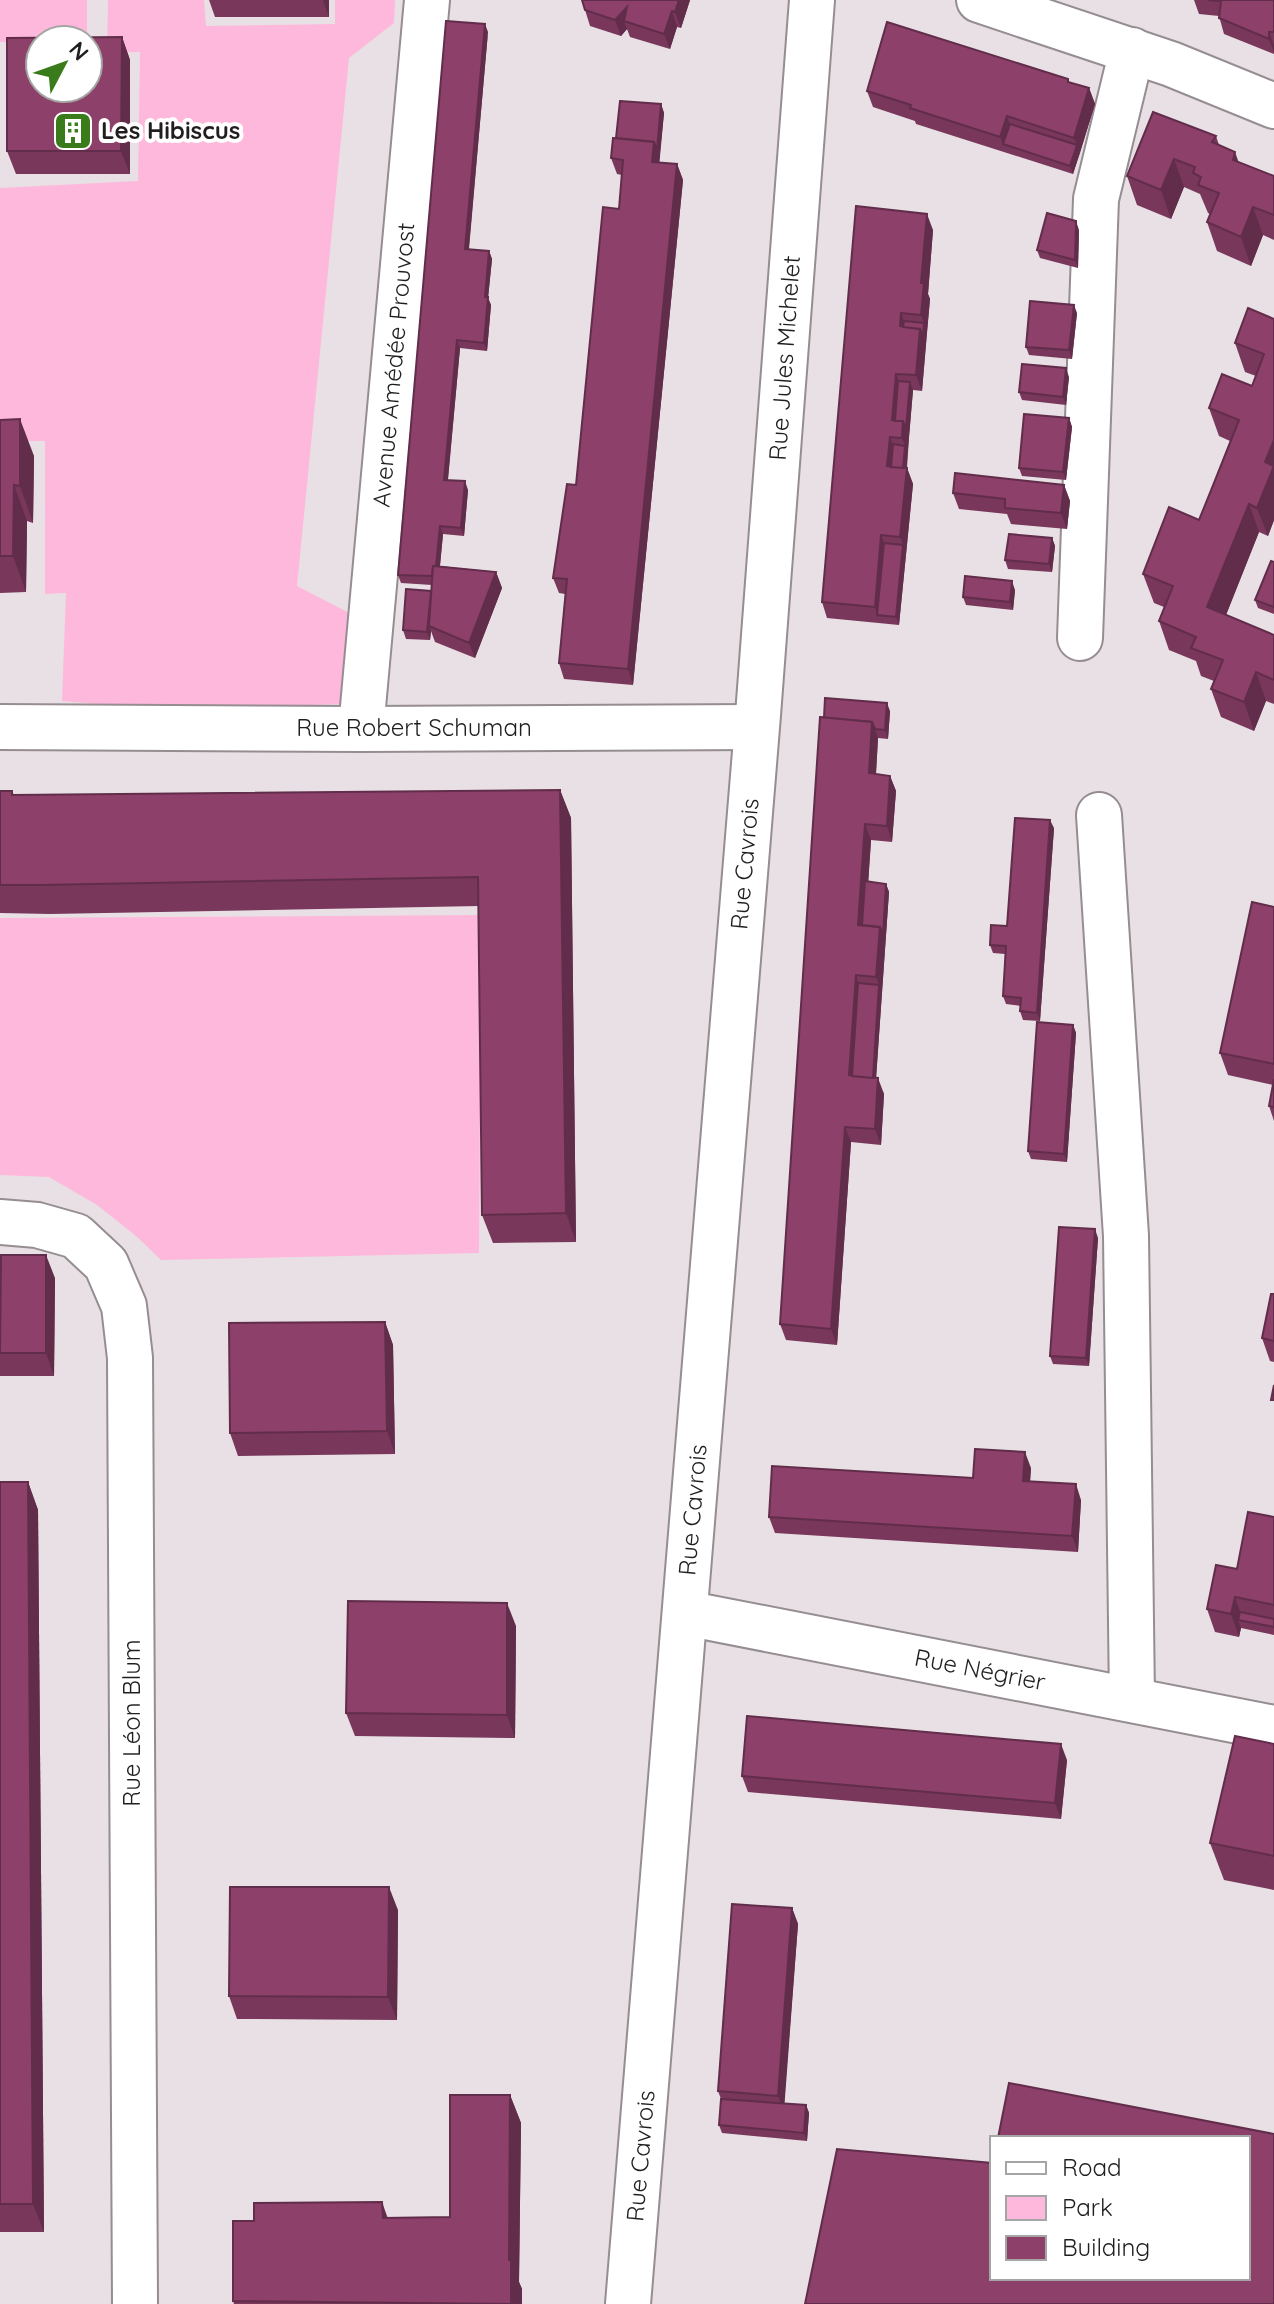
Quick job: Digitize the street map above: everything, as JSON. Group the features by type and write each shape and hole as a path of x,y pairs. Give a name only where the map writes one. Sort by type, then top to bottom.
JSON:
{"street":[{"name":"Avenue Amédée Prouvost","path":"361,729 427,0"},
{"name":"Rue Jules Michelet","path":"757,721 812,0"},
{"path":"979,0 1171,64 1274,106"},
{"path":"1080,638 1096,199 1132,50"},
{"name":"Rue Robert Schuman","path":"0,727 361,729 757,721"},
{"name":"Rue Cavrois","path":"628,2304 757,721"},
{"path":"1099,815 1126,1236 1132,1699"},
{"name":"Rue Léon Blum","path":"0,1222 37,1225 76,1236 106,1264 124,1306 130,1358 135,2304"},
{"name":"Rue Négrier","path":"685,1613 1274,1728"}],"green space":[{"path":"0,0 87,0 87,24 24,24 24,41 0,42"},
{"path":"108,0 204,0 206,26 335,24 335,0 395,0 394,23 349,58 297,586 357,617 341,704 164,710 62,701 66,593 45,594 45,441 0,441 0,188 138,181 140,52 107,52"},
{"path":"481,915 479,1253 161,1260 97,1205 49,1177 0,1175 0,918"}],"building":[{"path":"582,0 679,0 664,34 624,21 627,7 615,20 585,10"},
{"path":"1208,0 1274,0 1274,32 1269,32 1269,39 1219,18 1221,1"},
{"path":"446,21 485,24 465,249 489,251 485,297 488,297 484,343 457,340 444,480 465,481 461,528 440,526 432,576 398,575"},
{"path":"887,22 1089,88 1074,138 1007,116 1000,137 867,91"},
{"path":"104,37 122,37 121,151 7,151 7,38 24,38 24,104 104,104"},
{"path":"620,101 661,104 657,150 654,142 616,138"},
{"path":"1153,112 1216,136 1212,142 1235,152 1233,160 1274,176 1274,215 1253,207 1241,237 1207,222 1219,193 1198,185 1201,177 1193,173 1195,167 1174,159 1161,190 1127,176"},
{"path":"1010,124 1077,145 1070,166 1003,144"},
{"path":"613,138 654,142 652,162 677,164 628,669 559,663 567,579 553,578 567,484 576,485 603,207 619,209 623,160 611,158"},
{"path":"856,206 927,214 921,315 901,313 900,326 920,329 916,375 896,374 892,420 903,421 902,438 890,437 887,466 907,468 900,537 881,535 875,607 822,602"},
{"path":"1047,213 1076,221 1075,260 1037,250"},
{"path":"1030,301 1074,305 1069,350 1026,347"},
{"path":"1248,308 1274,319 1274,440 1265,462 1274,466 1257,508 1249,504 1207,607 1274,635 1274,680 1256,672 1244,702 1211,689 1223,660 1191,648 1196,637 1159,621 1173,586 1143,574 1169,507 1199,520 1239,420 1209,408 1222,374 1252,386 1264,354 1235,343"},
{"path":"904,321 924,323 923,336 920,329 903,327"},
{"path":"1022,364 1066,368 1063,397 1019,392"},
{"path":"898,381 910,382 906,429 903,421 895,421"},
{"path":"1024,414 1069,418 1063,472 1019,468"},
{"path":"20,419 20,486 14,485 13,556 0,556 0,420"},
{"path":"893,444 905,446 903,468 891,467"},
{"path":"955,473 1064,485 1061,513 1005,508 1005,499 953,493"},
{"path":"1009,534 1052,538 1049,564 1005,560"},
{"path":"884,543 903,545 896,617 877,615"},
{"path":"1271,561 1274,562 1274,607 1255,600"},
{"path":"433,566 496,572 469,643 429,626"},
{"path":"965,576 1012,581 1010,602 963,597"},
{"path":"406,589 431,591 427,632 403,630"},
{"path":"825,698 887,703 885,730 875,729 872,722 824,718"},
{"path":"820,717 872,722 869,773 890,776 887,826 865,824 858,925 880,927 876,977 856,975 849,1075 878,1078 875,1129 845,1127 831,1329 780,1324"},
{"path":"560,790 566,1213 482,1215 478,877 0,885 0,791 12,791 12,795"},
{"path":"1015,818 1050,820 1037,1013 1020,1011 1021,998 1003,996 1006,946 990,945 991,925 1007,926"},
{"path":"865,881 886,884 883,935 880,927 862,925"},
{"path":"1252,902 1274,907 1274,1064 1220,1053"},
{"path":"858,983 879,985 873,1078 852,1076"},
{"path":"1037,1022 1073,1025 1064,1154 1028,1151"},
{"path":"1274,1079 1274,1107 1269,1106"},
{"path":"1059,1227 1095,1229 1086,1358 1050,1356"},
{"path":"1,1255 46,1255 46,1353 0,1353"},
{"path":"1271,1294 1274,1294 1274,1341 1262,1338"},
{"path":"385,1322 387,1431 230,1433 229,1323"},
{"path":"975,1449 1025,1452 1023,1481 1076,1484 1072,1536 769,1517 772,1466 973,1478"},
{"path":"0,1482 28,1482 33,2204 0,2204"},
{"path":"1248,1512 1274,1517 1274,1605 1235,1597 1231,1614 1207,1609 1216,1565 1237,1569"},
{"path":"348,1601 507,1603 507,1715 346,1713"},
{"path":"1240,1612 1274,1619 1274,1627 1238,1620"},
{"path":"747,1716 1061,1744 1055,1803 742,1776"},
{"path":"1235,1736 1274,1744 1274,1856 1210,1843"},
{"path":"230,1887 389,1887 388,1997 229,1996"},
{"path":"732,1904 792,1908 778,2096 718,2091"},
{"path":"1009,2083 1274,2134 1274,2304 805,2304 837,2149 990,2163 990,2280 1250,2280 1250,2136 998,2136"},
{"path":"450,2095 510,2095 511,2304 233,2301 233,2221 254,2221 254,2203 382,2202 383,2218 450,2217"},
{"path":"721,2099 806,2105 804,2133 719,2125"}],"place":[{"name":"Les Hibiscus","path":"73,131"}]}
